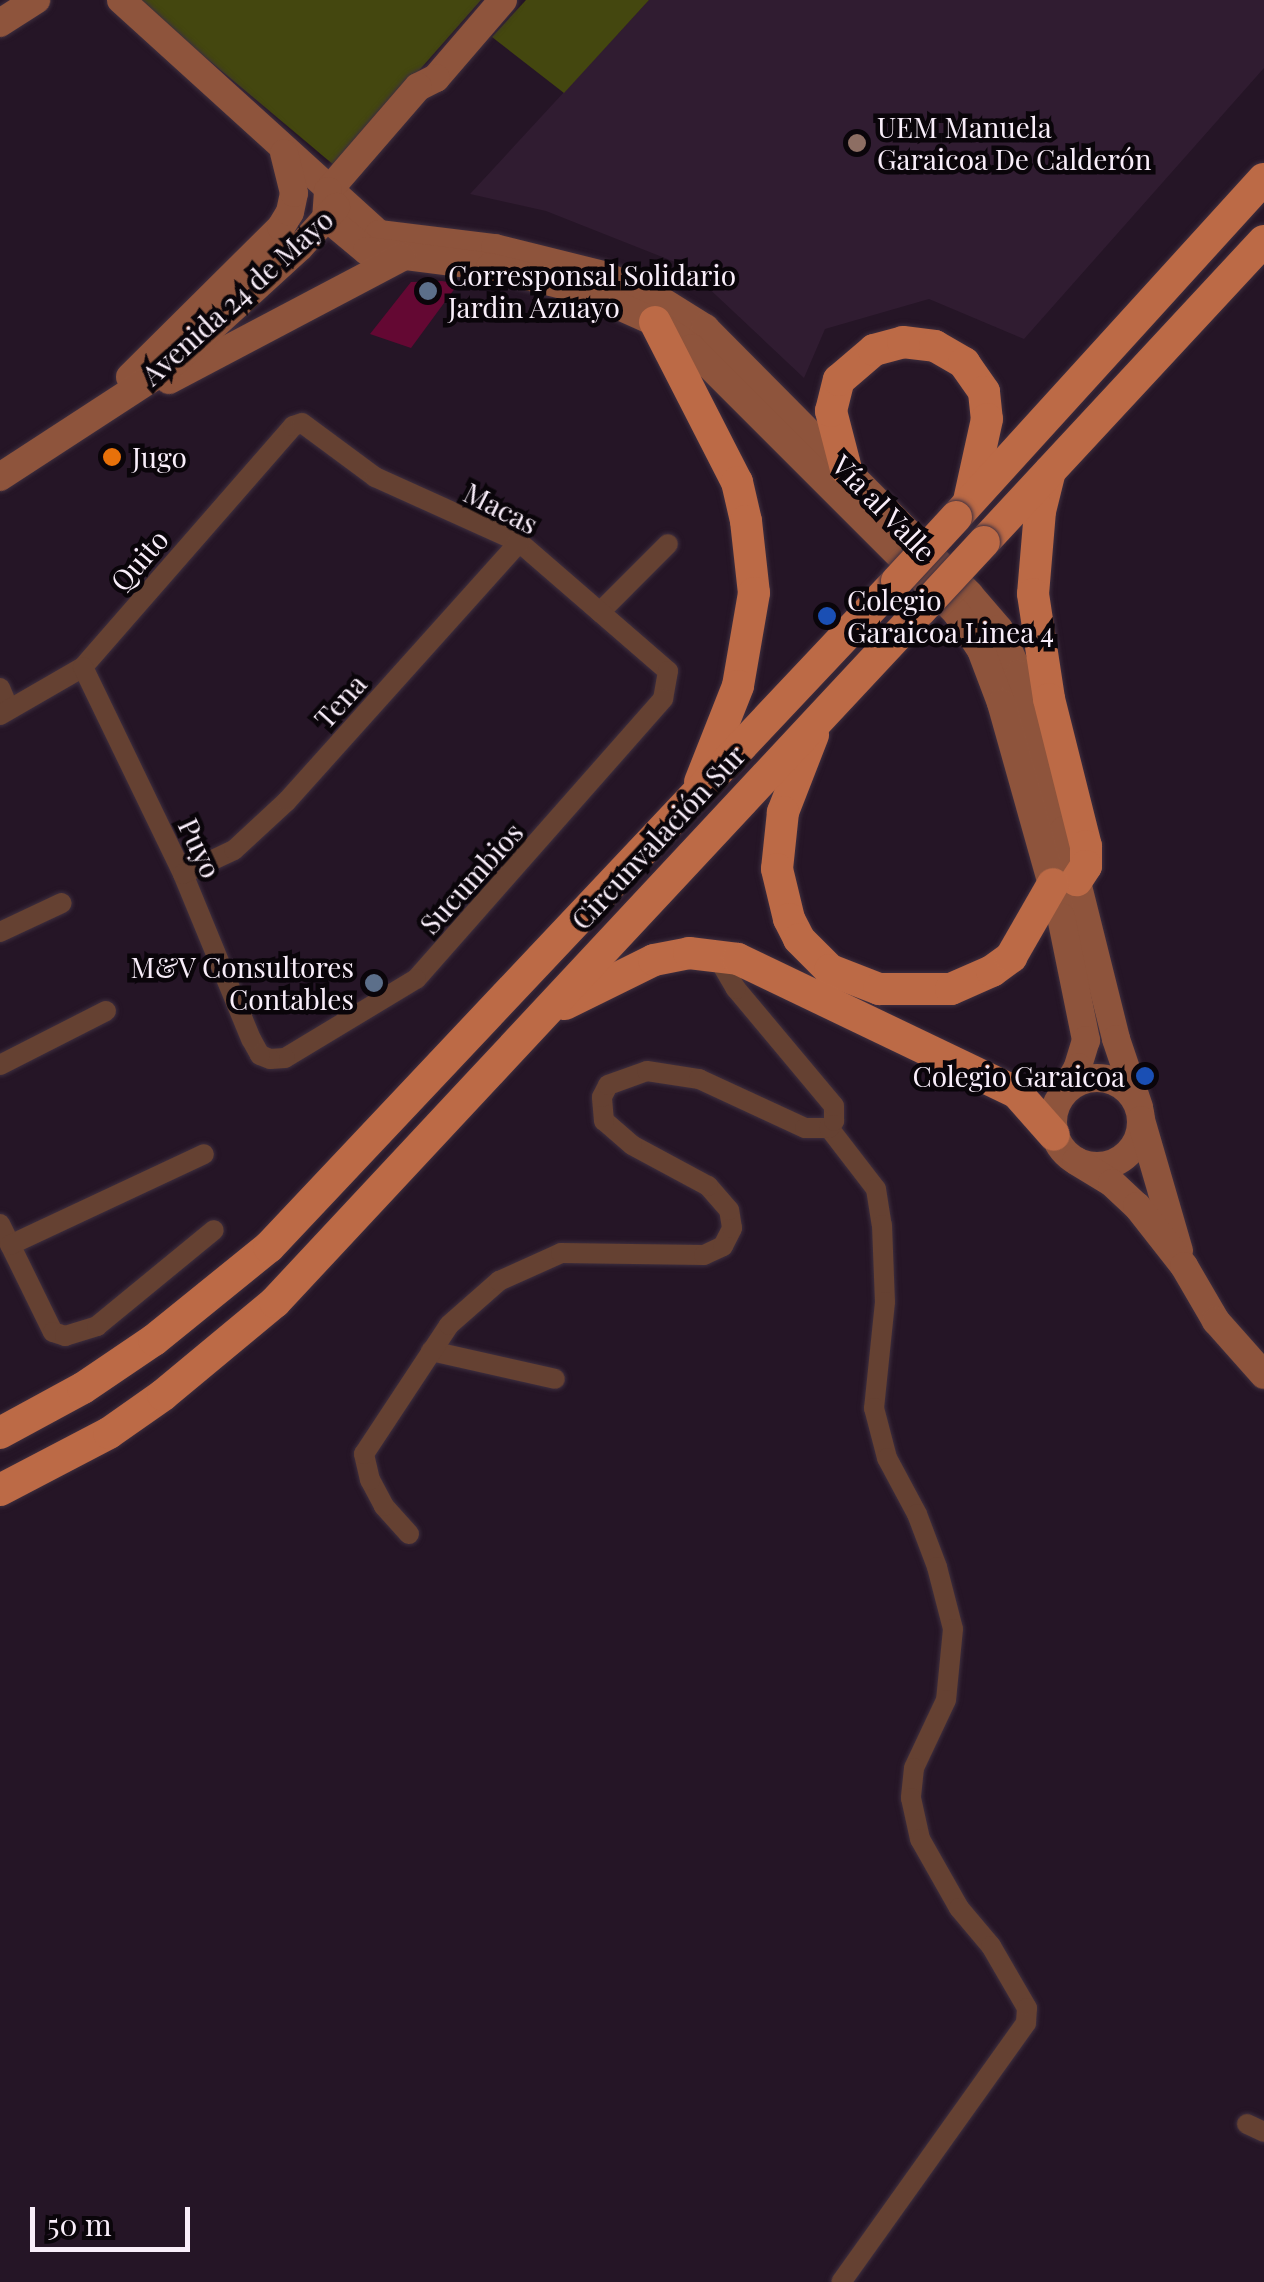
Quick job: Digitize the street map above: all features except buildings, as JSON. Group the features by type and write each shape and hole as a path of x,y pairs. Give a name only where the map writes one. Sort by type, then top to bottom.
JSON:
{"highway":[{"name":"Circunvalación Sur","path":"0,1433 83,1388 154,1340 269,1247 694,799 1264,179"},
{"name":"Circunvalación Sur","path":"0,1490 109,1433 164,1395 276,1302 1264,241"},
{"path":"655,322 737,482 746,520 754,593 738,686 694,799"},
{"path":"846,469 831,411 839,380 874,350 903,342 935,346 964,363 984,392 987,419 962,510"},
{"path":"820,716 783,812 778,868 789,919 799,939 830,970 854,982 898,992 940,991 972,981 1012,957 1065,882 1086,866 1086,846 1049,699 1033,594 1040,511 1050,470"},
{"path":"540,1019 654,960 715,953 759,968 1004,1085 1032,1107 1054,1135"}],"main road":[{"path":"0,23 36,0"},
{"name":"Vía al Valle","path":"121,0 283,151 332,203 368,252 490,267 624,306 655,322 692,348 956,612 982,650 1065,882 1184,1266"},
{"name":"Avenida 24 de Mayo","path":"0,477 76,431 170,366 332,203 431,95 436,78 503,0"},
{"path":"76,431 281,227 290,212 294,192 283,151"},
{"name":"Vía al Valle","path":"332,203 379,234 529,255 603,275 656,298 706,328 999,630 1034,721 1065,882 1086,1040 1078,1067 1063,1093"},
{"path":"76,431 402,257"},
{"path":"1076,1161 1098,1166 1120,1160 1136,1143 1140,1114 1123,1086 1098,1078 1085,1079 1063,1093 1053,1113 1054,1135 1076,1161 1112,1183 1137,1206 1184,1266 1216,1322 1264,1375"}],"street":[{"name":"Macas","path":"292,426 309,424 374,477 519,542 668,671"},
{"name":"Quito","path":"0,688 4,712 83,667 292,426"},
{"name":"Tena","path":"183,874 234,850 287,802 519,542"},
{"path":"600,612 668,544"},
{"name":"Puyo","path":"83,667 183,874 260,1055"},
{"name":"Sucumbios","path":"260,1055 285,1058 416,979 663,699 668,671"},
{"path":"0,932 62,903"},
{"path":"715,953 736,990 834,1106 834,1121 829,1128"},
{"path":"0,1065 106,1011"},
{"path":"409,1534 377,1493 364,1454 450,1325 499,1280 561,1252 704,1255 723,1246 732,1228 729,1210 708,1186 632,1146 604,1121 602,1097 608,1085 622,1076 647,1071 699,1079 804,1128 829,1128"},
{"path":"829,1128 876,1189 882,1224 885,1302 874,1408 887,1458 916,1514 937,1568 953,1629 946,1700 914,1768 911,1798 920,1839 959,1908 991,1946 1028,2008 1026,2023 841,2282"},
{"path":"10,1245 204,1154"},
{"path":"0,1224 53,1332 66,1336 97,1326 214,1230"},
{"path":"431,1351 555,1379"}],"shaded area":[{"path":"137,0 481,0 335,166"},
{"path":"526,0 649,0 564,93 492,37"},
{"name":"UEM Manuela Garaicoa De Calderón","path":"649,0 1264,0 1264,68 1024,339 929,299 825,329 804,378 685,266 546,211 470,194"}],"place":[{"name":"UEM Manuela Garaicoa De Calderón","path":"857,143"},
{"name":"Corresponsal Solidario Jardin Azuayo","path":"428,291"},
{"name":"Jugo","path":"112,457"},
{"name":"Colegio Garaicoa Linea 4","path":"827,616"},
{"name":"M&V Consultores Contables","path":"374,983"},
{"name":"Colegio Garaicoa","path":"1145,1076"}]}
